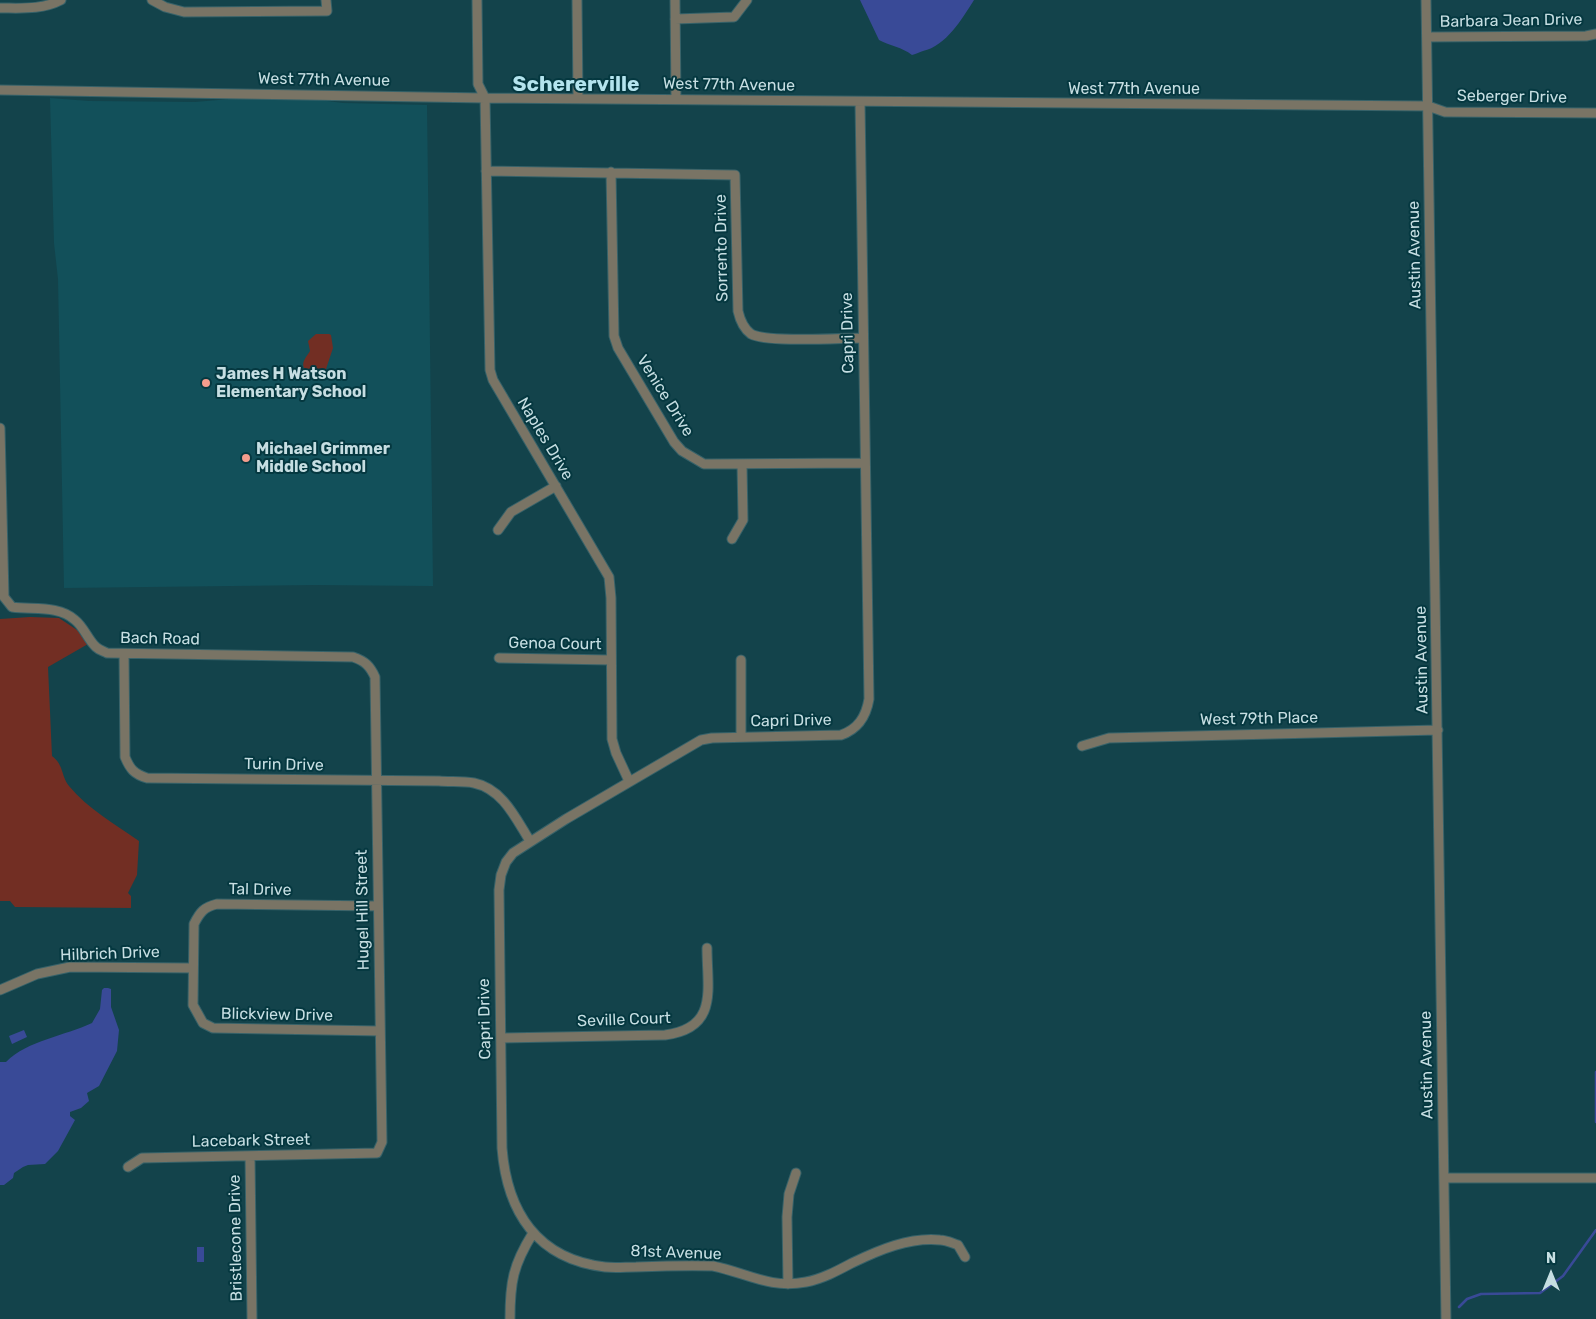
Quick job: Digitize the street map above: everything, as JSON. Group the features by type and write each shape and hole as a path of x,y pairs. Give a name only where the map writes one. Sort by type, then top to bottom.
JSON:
{"street":[{"path":"0,8 34,8 53,4 61,0"},
{"path":"152,0 165,7 184,12 327,11 326,0"},
{"name":"Naples Drive","path":"477,0 478,84 485,98 490,370 493,380 609,577 611,598 612,739 616,753 629,781"},
{"path":"577,0 578,98"},
{"path":"675,0 676,99"},
{"name":"Austin Avenue","path":"1426,0 1446,1319"},
{"path":"676,19 734,17 745,4"},
{"name":"Barbara Jean Drive","path":"1427,37 1586,36 1596,34"},
{"name":"West 77th Avenue","path":"0,90 485,98 1428,106"},
{"name":"Capri Drive","path":"514,1203 504,1172 498,890 506,862 513,853 530,841 701,740 712,738 841,735 857,726 867,709 869,699 860,102"},
{"name":"Seberger Drive","path":"1428,106 1445,112 1596,113"},
{"name":"Sorrento Drive","path":"486,171 735,175 738,311 744,328 751,333 769,339 863,338"},
{"name":"Venice Drive","path":"612,172 614,336 618,348 674,442 682,451 704,464 865,463"},
{"name":"Bach Road","path":"0,428 4,597 12,607 60,610 75,619 97,648 107,653 353,657 363,660 370,666"},
{"path":"732,539 743,520 742,464"},
{"path":"498,530 511,512 556,486"},
{"name":"Turin Drive","path":"124,654 125,757 129,768 136,774 147,778 475,783 494,792 506,803 530,841"},
{"name":"Genoa Court","path":"499,658 611,660"},
{"path":"740,660 741,738"},
{"name":"Hugel Hill Street","path":"370,666 375,677 382,1142 376,1153"},
{"name":"West 79th Place","path":"1082,746 1108,738 1438,730"},
{"name":"Tal Drive","path":"193,968 194,924 206,907 216,904 378,906"},
{"name":"Seville Court","path":"501,1038 678,1034 700,1021 706,1009 707,948"},
{"name":"Hilbrich Drive","path":"0,990 37,974 70,967 193,968"},
{"name":"Blickview Drive","path":"193,968 193,1005 203,1023 213,1028 380,1031"},
{"name":"Lacebark Street","path":"128,1167 142,1158 376,1153"},
{"name":"Bristlecone Drive","path":"250,1156 252,1319"},
{"path":"788,1284 788,1194 796,1173"},
{"path":"1444,1178 1596,1178"},
{"name":"81st Avenue","path":"514,1203 533,1233 554,1249 588,1264 607,1267 712,1266 766,1282 788,1284 807,1282 829,1275 885,1248 919,1240 941,1240 958,1245 965,1257"},
{"path":"510,1319 510,1296 515,1268 533,1233"}],"shaded area":[{"name":"Michael Grimmer Middle School","path":"50,98 89,101 195,102 241,98 312,99 343,103 427,105 433,586 315,585 64,588 58,279 54,243"},
{"path":"316,334 331,335 333,348 324,375 303,366 310,351 308,341"},
{"path":"59,618 77,630 88,644 48,667 52,756 59,763 66,782 76,794 102,816 139,841 137,875 128,893 131,896 131,908 15,907 10,901 0,901 0,619"}],"water":[{"path":"860,0 974,0 959,23 946,38 931,48 912,55 879,40"},
{"path":"104,988 111,989 111,1007 119,1030 117,1051 99,1086 87,1093 89,1101 81,1108 70,1112 70,1116 75,1120 58,1151 45,1164 23,1167 14,1173 13,1178 4,1185 0,1185 0,1062 6,1062 25,1048 36,1043 92,1023 100,1009 102,990"},
{"path":"24,1030 27,1037 12,1044 9,1036"},
{"path":"197,1247 204,1247 204,1262 197,1262"}],"waterway":[{"path":"1596,1072 1596,1122"},
{"path":"1459,1307 1467,1299 1481,1294 1540,1293 1563,1276 1596,1230"}],"place":[{"name":"James H Watson Elementary School","path":"206,383"},
{"name":"Michael Grimmer Middle School","path":"246,458"}],"district":[{"name":"Schererville","path":"576,85"}]}
